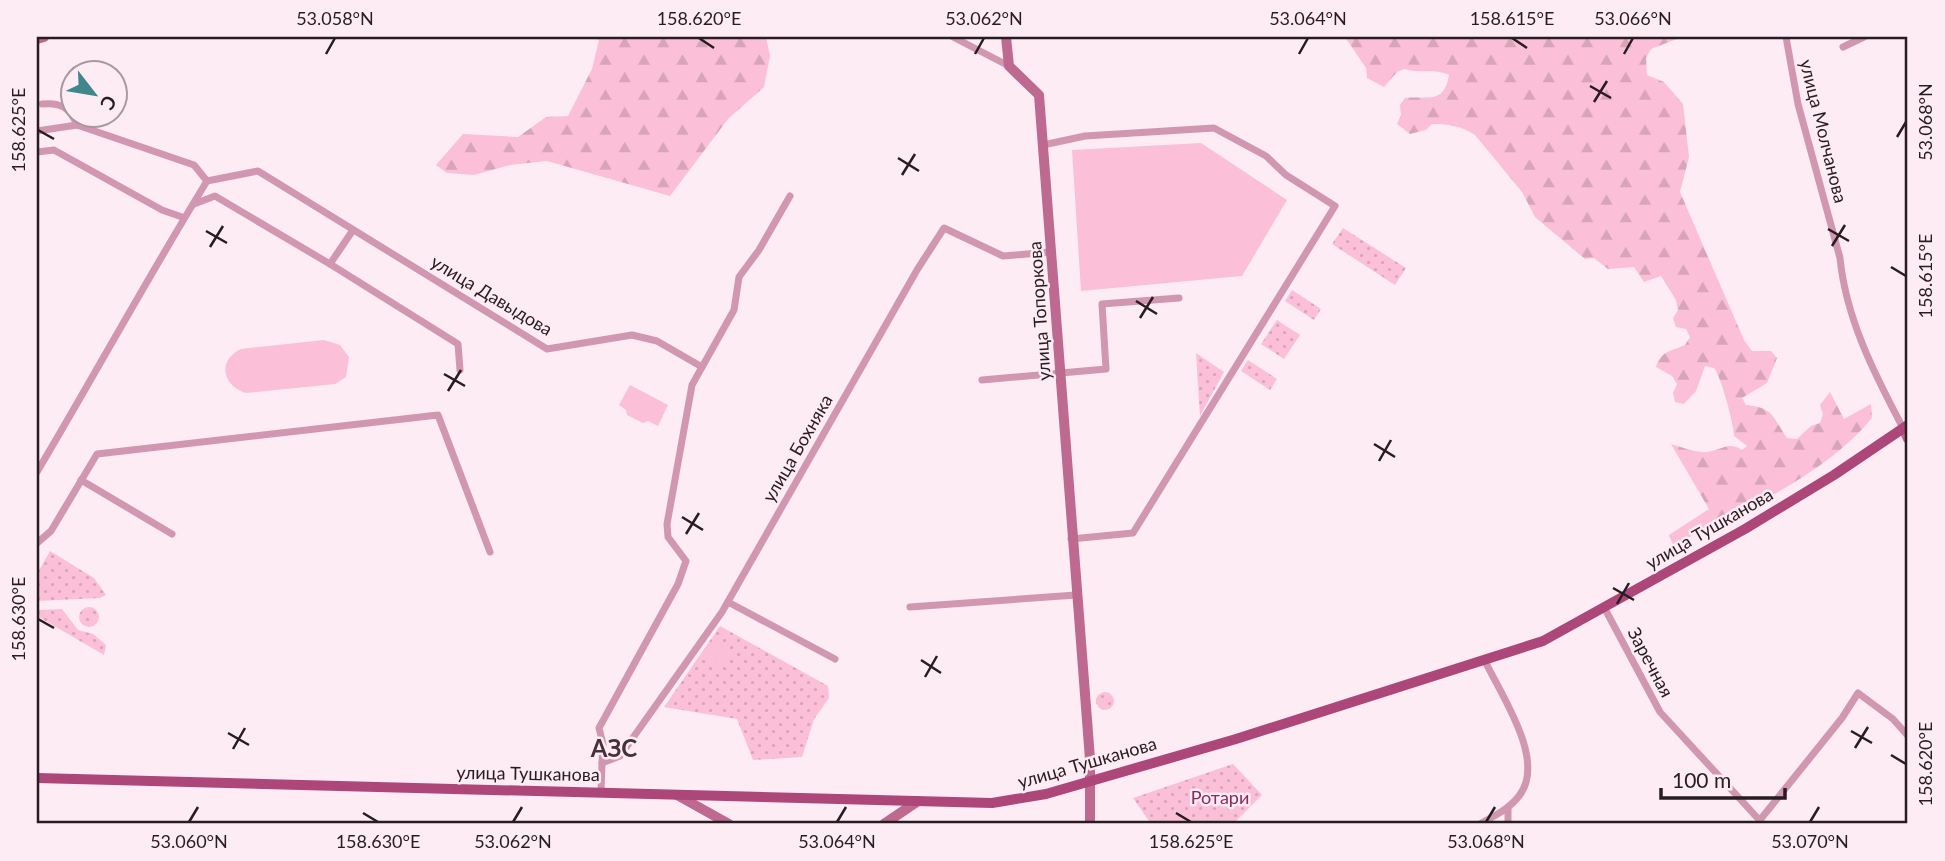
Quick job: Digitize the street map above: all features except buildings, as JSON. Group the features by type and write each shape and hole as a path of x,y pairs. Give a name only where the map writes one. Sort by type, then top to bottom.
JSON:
{"main road":[{"path":"37,38 44,37"},
{"path":"1006,37 1009,66"},
{"name":"улица Топоркова","path":"1009,66 1039,95 1090,782 1090,824"},
{"name":"улица Тушканова","path":"37,778 918,801 1014,800 1090,782 1543,641 1605,609 1907,431"},
{"path":"676,795 729,824"},
{"path":"884,824 918,801"}],"street":[{"path":"953,37 1009,66"},
{"name":"улица Молчанова","path":"1786,37 1798,104 1840,258 1842,283 1867,357 1907,431"},
{"path":"1843,47 1864,37"},
{"path":"42,104 56,102 60,104"},
{"path":"37,131 60,128"},
{"path":"1043,145 1085,135 1214,128 1266,156 1286,175 1335,206 1133,533 1071,539"},
{"path":"37,472 206,181 194,165 92,130"},
{"path":"37,152 54,149 162,210 183,217"},
{"name":"улица Давыдова","path":"206,181 258,171 547,349 632,335 657,341 702,367"},
{"path":"192,205 215,196 330,264 458,344 460,370"},
{"path":"601,792 603,744 599,727 678,584 687,561 668,537 667,524 692,385 734,310 739,277 759,250 790,196"},
{"name":"улица Бохняка","path":"602,763 620,756 728,602 911,280 944,228 1003,256 1051,252"},
{"path":"330,264 354,230"},
{"path":"982,380 1106,369 1102,304 1179,298"},
{"path":"37,542 51,531 97,454 438,415 490,552"},
{"path":"81,480 172,534"},
{"path":"909,607 1076,595"},
{"path":"728,602 835,659"},
{"name":"Заречная","path":"1605,609 1660,712 1762,822 1858,693 1893,719 1908,736"},
{"path":"1480,824 1508,808 1524,788 1527,759 1521,735 1485,661"},
{"path":"1508,808 1508,824"}],"green space":[{"path":"588,37 766,37 770,56 764,87 728,119 670,196 547,161 510,165 474,175 447,173 436,165 463,134 518,137 546,117 568,116 592,69 599,40"},
{"path":"1345,37 1682,37 1651,49 1646,58 1647,75 1664,82 1683,104 1689,157 1680,192 1744,340 1752,351 1771,351 1777,358 1767,383 1742,398 1746,405 1768,411 1787,438 1797,439 1811,426 1820,423 1823,414 1820,405 1830,392 1844,419 1871,404 1872,418 1830,458 1806,475 1673,545 1669,535 1709,509 1671,444 1705,452 1728,446 1742,450 1747,446 1734,436 1727,401 1714,368 1705,366 1696,391 1684,404 1675,402 1673,393 1677,384 1672,376 1656,367 1664,355 1685,345 1690,337 1686,329 1676,327 1673,318 1678,310 1676,300 1661,276 1644,282 1634,267 1608,269 1594,258 1585,259 1535,217 1522,192 1470,132 1455,126 1432,124 1426,130 1410,134 1397,124 1401,115 1400,105 1405,98 1438,95 1443,91 1449,75 1405,69 1397,72 1384,87 1367,78 1366,68"},
{"path":"1201,143 1287,200 1242,276 1081,291 1072,150"},
{"path":"1343,228 1406,268 1395,285 1332,244"},
{"path":"1292,290 1321,309 1314,320 1285,301"},
{"path":"1277,320 1300,335 1284,359 1261,344"},
{"path":"324,340 340,345 349,357 346,377 335,384 246,393 238,390 228,379 228,360 241,349"},
{"path":"1196,353 1224,372 1200,416"},
{"path":"1248,360 1277,379 1270,390 1241,371"},
{"path":"630,385 668,405 658,426 648,421 643,423 627,415 626,410 619,405"},
{"path":"50,551 94,578 106,595 100,598 37,601 37,574"},
{"path":"89,607 96,610 99,617 96,624 89,627 82,624 79,617 82,610"},
{"path":"62,609 78,630 93,634 106,645 104,655 37,616 38,610"},
{"path":"720,626 828,686 829,698 814,719 802,757 753,760 737,719 664,707"},
{"path":"721,641 734,672 703,655"},
{"path":"1105,692 1111,695 1114,701 1111,707 1105,710 1099,707 1096,701 1099,695"},
{"name":"Ротари","path":"1233,764 1262,795 1233,824 1151,824 1133,798"}],"district":[{"name":"АЗС","path":"614,747"}]}
